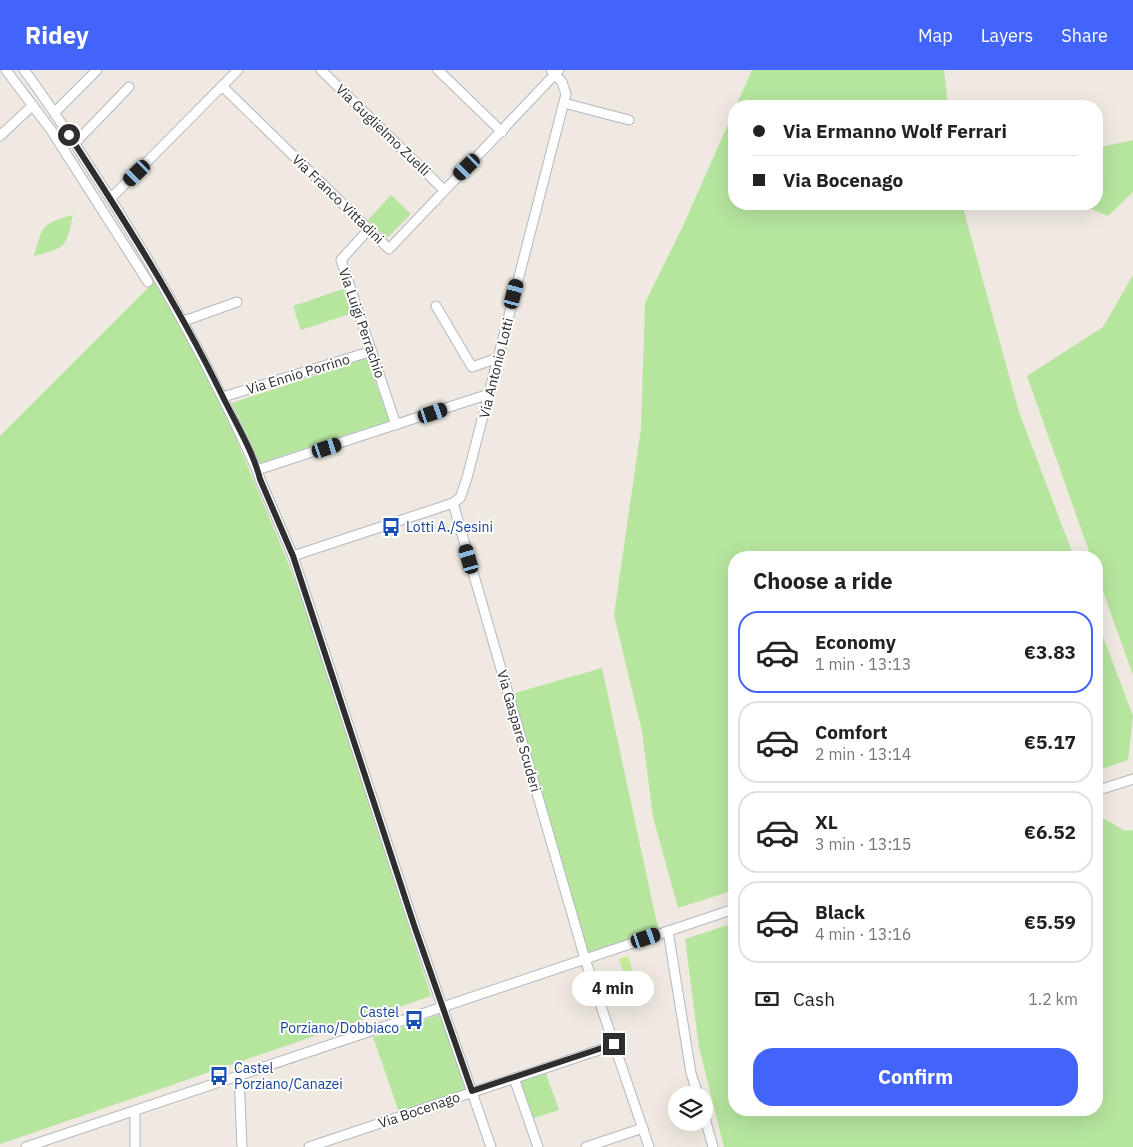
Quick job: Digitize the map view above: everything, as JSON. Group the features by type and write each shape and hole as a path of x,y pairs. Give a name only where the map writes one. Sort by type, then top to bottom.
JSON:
{"street":[{"path":"6,70 51,130 148,282"},
{"path":"24,70 55,112 111,198 184,321 258,470 260,479 293,556 490,1147"},
{"path":"55,112 97,70"},
{"path":"111,198 237,70"},
{"name":"Via Guglielmo Zuelli","path":"321,70 444,190"},
{"path":"438,70 502,132"},
{"name":"Via Franco Vittadini","path":"222,86 389,249 502,132 555,72"},
{"name":"Via Antonio Lotti","path":"453,504 460,498 467,478 564,103 565,88 555,72"},
{"path":"75,143 129,87"},
{"path":"564,103 629,120"},
{"path":"0,136 33,105"},
{"name":"Via Luigi Perrachio","path":"369,229 341,260 396,425"},
{"path":"184,321 236,302"},
{"path":"436,306 472,366 498,358"},
{"name":"Via Ennio Porrino","path":"223,397 372,351"},
{"path":"258,470 489,394"},
{"path":"293,556 453,504"},
{"name":"Via Gaspare Scuderi","path":"453,504 585,959 649,1147"},
{"path":"1103,789 1133,779"},
{"path":"26,1147 728,911"},
{"path":"668,931 691,1073 695,1086"},
{"name":"Via Bocenago","path":"309,1147 614,1044"},
{"path":"239,1074 242,1147"},
{"path":"514,1078 538,1147"},
{"path":"134,1147 135,1111"},
{"path":"586,1147 643,1128"},
{"path":"708,1131 713,1147"}],"green space":[{"path":"752,70 944,70 947,100 739,100"},
{"path":"728,124 728,210 964,210 1019,412 1072,551 728,551 728,892 678,908 653,817 642,731 614,615 641,428 645,303 682,228"},
{"path":"1133,140 1133,192 1108,216 1094,210 1103,210 1103,146"},
{"path":"391,195 411,214 387,238 368,220"},
{"path":"73,215 66,241 63,245 53,251 34,256 39,238 45,227 55,221"},
{"path":"1133,275 1133,675 1103,591 1103,551 1089,551 1027,376 1103,327"},
{"path":"154,282 195,352 232,429 285,555 308,615 431,996 0,1144 0,436"},
{"path":"346,288 355,312 301,330 293,306"},
{"path":"367,358 389,421 260,463 232,403"},
{"path":"1103,637 1133,716 1128,760 1103,769"},
{"path":"602,668 659,933 585,959 508,695"},
{"path":"1103,818 1125,831 1133,830 1133,1147 724,1147 713,1103 713,1086 709,1086 699,1047 685,939 728,925 728,1116 1103,1116"},
{"path":"628,956 635,978 626,981 619,959"},
{"path":"441,1014 467,1089 399,1112 373,1037"},
{"path":"545,1071 559,1110 532,1119 519,1080"}],"place":[{"name":"Lotti A./Sesini","path":"391,527"},
{"name":"Castel Porziano/Dobbiaco","path":"414,1020"},
{"name":"Castel Porziano/Canazei","path":"219,1076"}],"route":[{"path":"69,135 111,198 184,321 258,470 260,479 293,556 340,704 472,1091 614,1044"}]}
